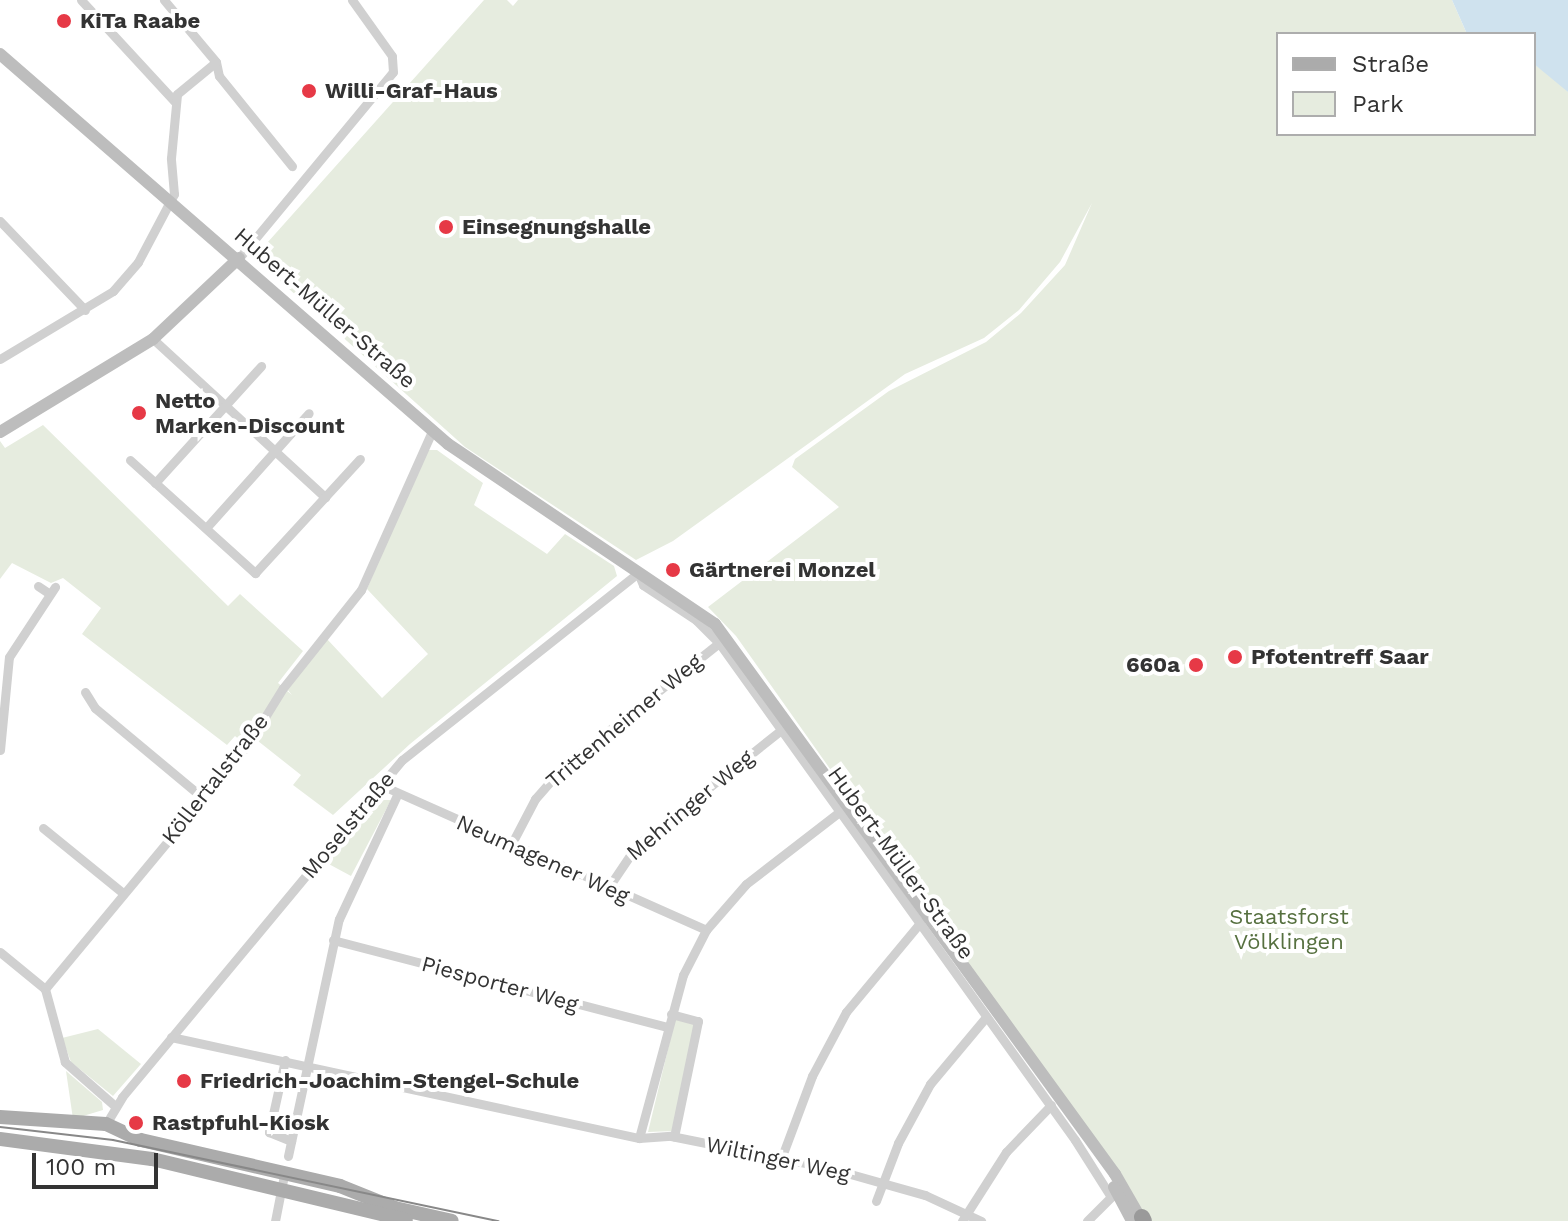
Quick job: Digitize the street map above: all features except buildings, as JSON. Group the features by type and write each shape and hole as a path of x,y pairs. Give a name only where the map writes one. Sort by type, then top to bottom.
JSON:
{"main road":[{"name":"Hubert-Müller-Straße","path":"0,54 239,258 432,431 638,573 693,605 724,634 1084,1136 1140,1220"},
{"path":"0,432 153,339 239,258"},
{"path":"0,1117 110,1126 156,1145 340,1186 375,1200 452,1221"},
{"path":"0,1139 105,1148 113,1140 110,1126"},
{"name":"Hubert-Müller-Straße","path":"1084,1136 1114,1194 1140,1220"},
{"path":"83,1146 410,1221"},
{"path":"336,1203 371,1205 375,1200"}],"street":[{"path":"81,0 175,102"},
{"path":"164,0 216,62 219,76 292,166"},
{"path":"239,258 393,72 392,56 352,0"},
{"path":"0,359 85,310 129,275 177,184 171,158 175,102 181,89 216,62"},
{"path":"0,221 85,310"},
{"path":"153,339 223,408 325,497"},
{"path":"155,483 261,366"},
{"path":"206,528 309,413"},
{"name":"Köllertalstraße","path":"45,989 247,746 283,688 361,590 432,431"},
{"path":"130,460 255,573 360,459"},
{"name":"Hubert-Müller-Straße","path":"638,573 643,585 696,620 719,643 1114,1194"},
{"name":"Moselstraße","path":"110,1126 115,1106 412,751 638,573"},
{"path":"0,750 9,657 53,591 38,586"},
{"name":"Trittenheimer Weg","path":"511,845 535,799 563,767 719,643"},
{"path":"85,692 95,708 203,798"},
{"name":"Mehringer Weg","path":"608,888 637,845 781,730"},
{"name":"Neumagener Weg","path":"381,785 397,795 706,930"},
{"path":"288,1156 333,940 346,896 397,795"},
{"path":"639,1138 683,975 706,930 746,884 839,812"},
{"path":"43,828 123,893"},
{"path":"781,1159 812,1076 846,1012 920,923"},
{"name":"Piesporter Weg","path":"333,940 668,1027"},
{"path":"0,952 45,989 65,1062 115,1106"},
{"path":"671,1014 698,1021 674,1137"},
{"path":"882,1182 930,1084 986,1017"},
{"name":"Wiltinger Weg","path":"171,1037 639,1138 674,1137 781,1159 882,1182 964,1217 981,1221"},
{"path":"285,1060 269,1132 291,1141"},
{"path":"964,1217 1006,1152 1051,1105"},
{"path":"275,1221 284,1175"},
{"name":"Wiltinger Weg","path":"876,1201 882,1182"},
{"path":"1087,1221 1114,1194"}],"green space":[{"name":"Staatsforst Völklingen","path":"484,0 507,0 513,6 518,0 1452,0 1466,32 1276,32 1276,136 1536,136 1536,65 1568,92 1568,1221 1150,1221 736,636 708,607 839,507 792,467 795,459 889,391 986,342 1021,313 1065,265 1092,203 1060,262 1019,310 984,338 905,374 673,541 636,560 465,447 259,262 259,252"},
{"path":"43,425 228,606 240,594 303,651 278,683 292,695 287,689 327,639 382,698 428,654 367,589 424,450 437,450 483,483 474,505 547,554 565,534 614,566 617,576 410,744 333,815 293,785 301,775 258,741 261,735 249,748 235,736 227,745 82,634 101,608 63,578 51,583 12,563 0,579 0,441 5,448"},
{"path":"376,800 391,800 351,876 325,862"},
{"path":"676,1016 698,1021 675,1131 648,1132"},
{"path":"98,1029 141,1064 113,1096 71,1062 62,1038"},
{"path":"66,1071 102,1102 103,1110 73,1119"}],"water":[{"path":"1452,0 1568,0 1568,92 1536,66 1536,32 1466,32"}],"tram line":[{"path":"0,1127 113,1140 499,1221"}],"place":[{"name":"KiTa Raabe","path":"64,21"},
{"name":"Willi-Graf-Haus","path":"309,91"},
{"name":"Einsegnungshalle","path":"446,227"},
{"name":"Netto Marken-Discount","path":"139,413"},
{"name":"Gärtnerei Monzel","path":"673,570"},
{"name":"Pfotentreff Saar","path":"1235,657"},
{"name":"660a","path":"1196,665"},
{"name":"Friedrich-Joachim-Stengel-Schule","path":"184,1081"},
{"name":"Rastpfuhl-Kiosk","path":"136,1123"}]}
